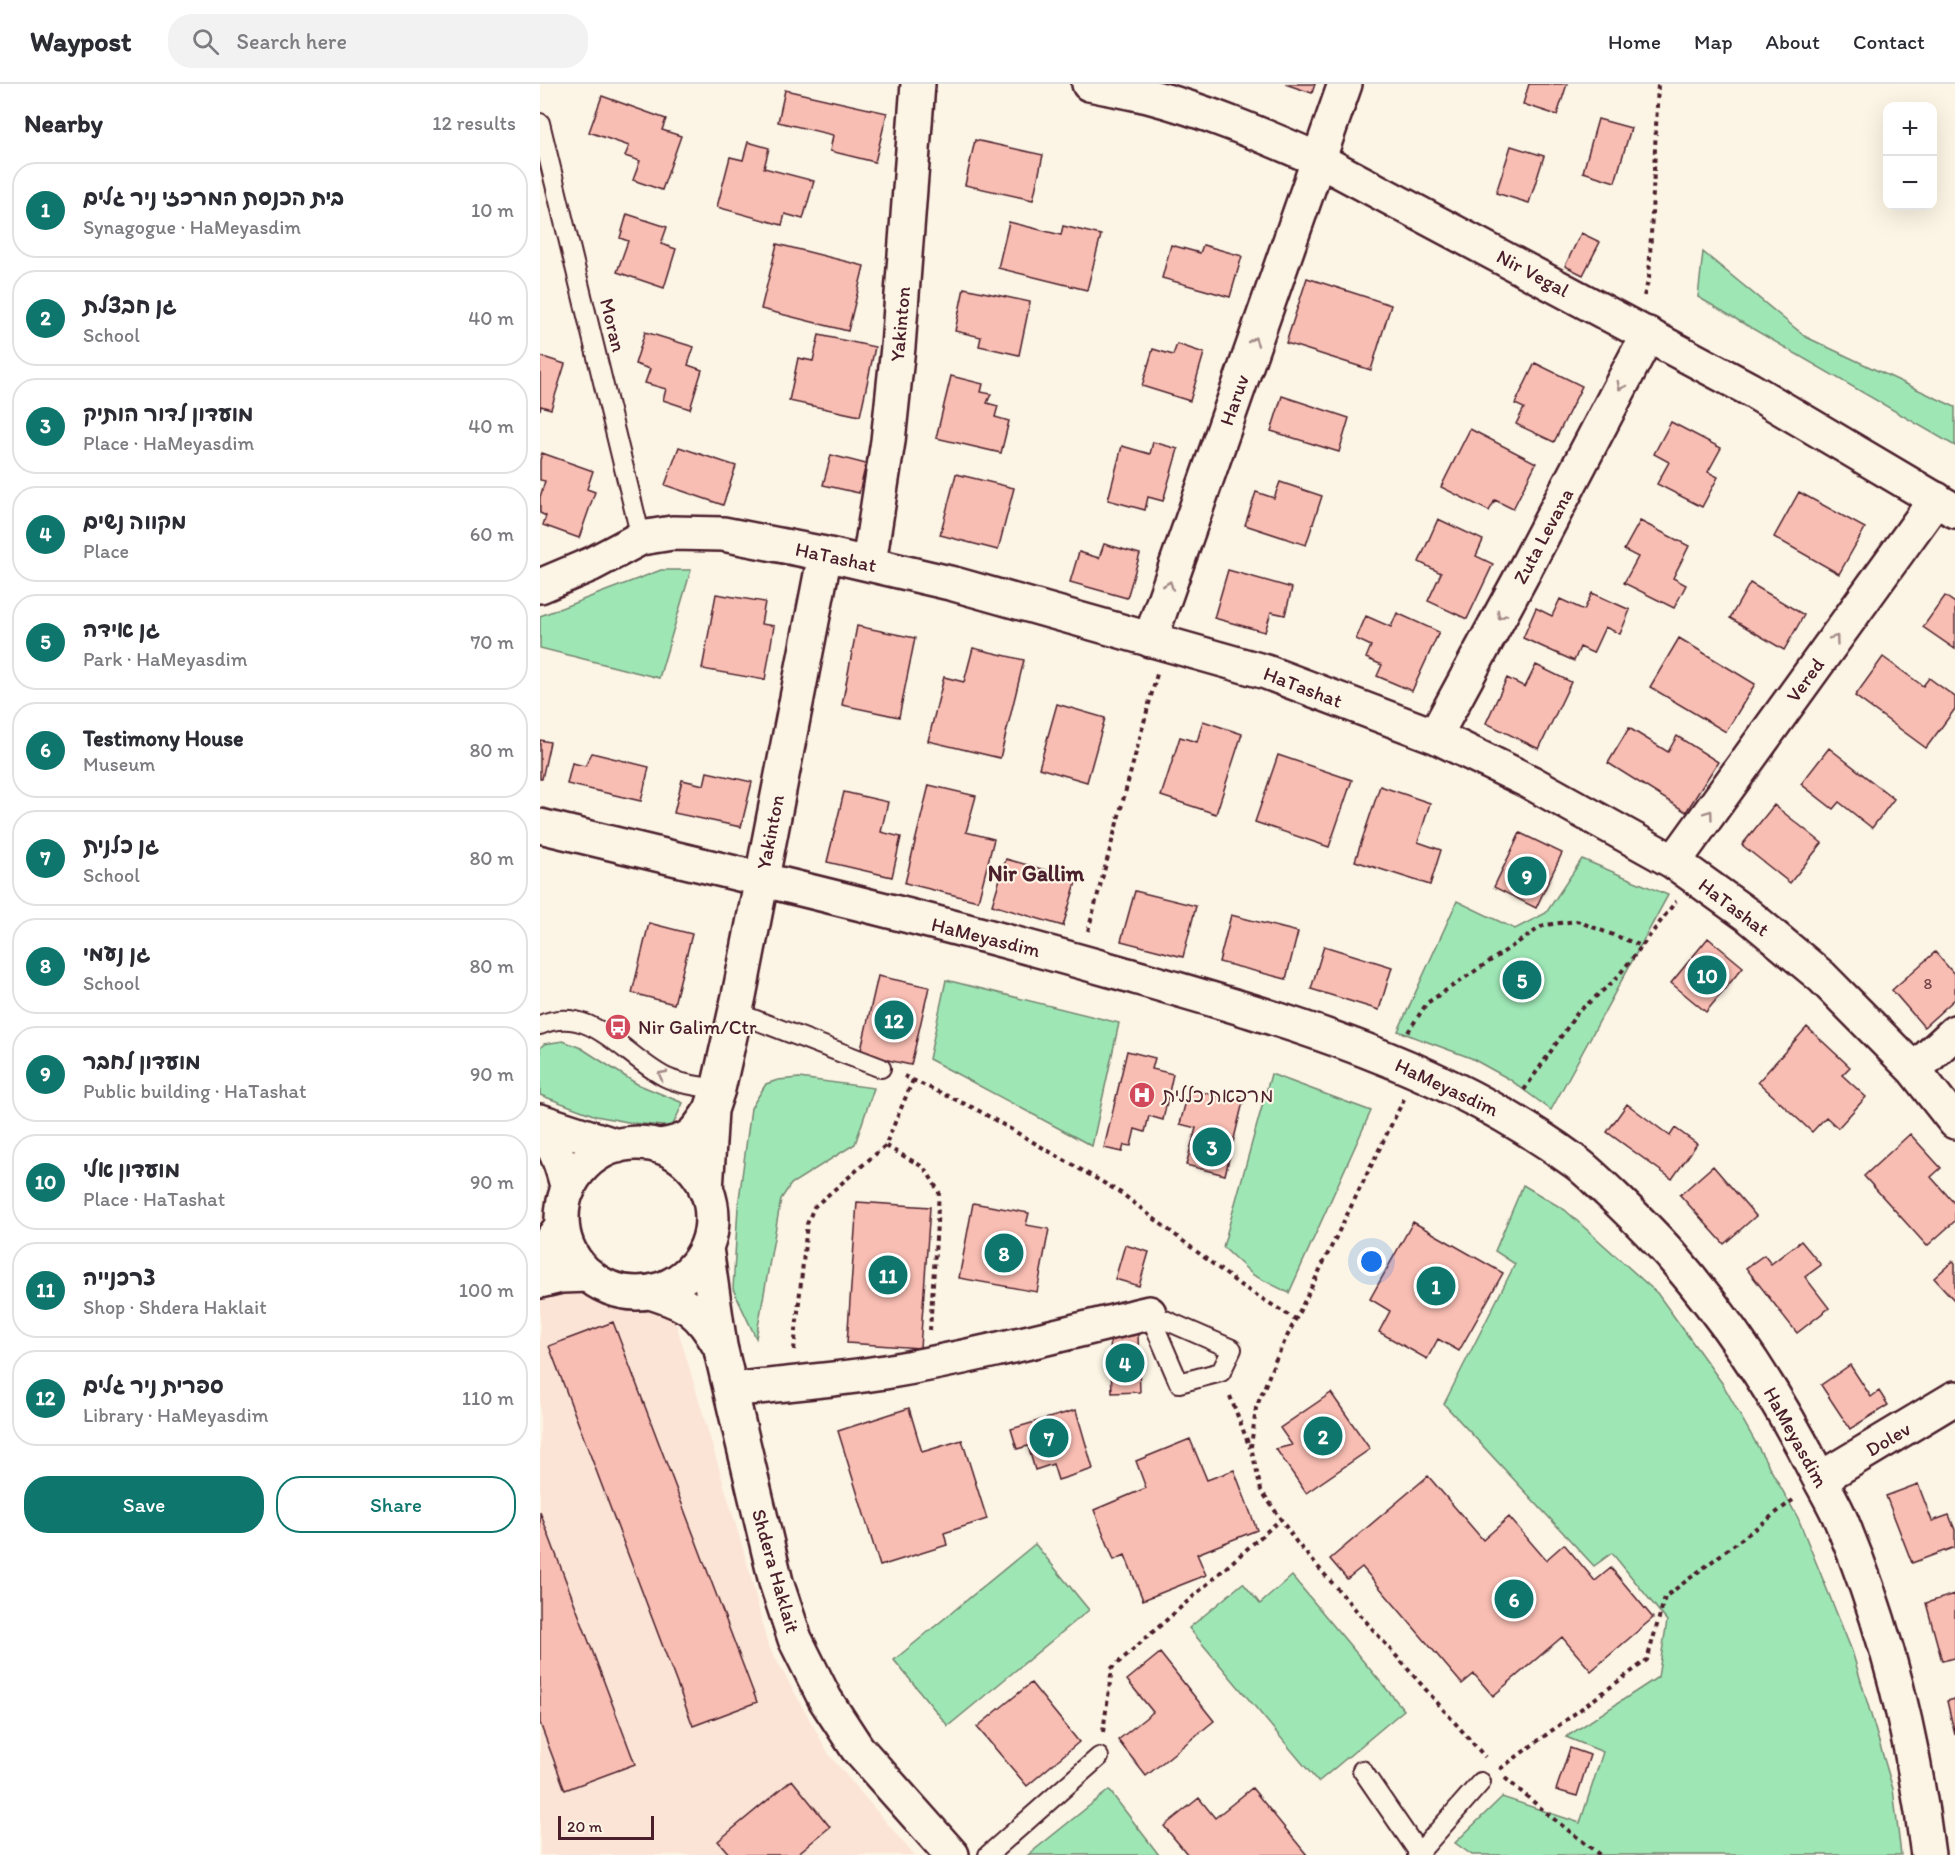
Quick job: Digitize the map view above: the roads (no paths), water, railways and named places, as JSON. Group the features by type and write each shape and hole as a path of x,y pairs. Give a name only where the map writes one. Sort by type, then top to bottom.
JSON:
{"street":[{"name":"Yakinton","path":"869,563 888,441 898,347 918,84"},
{"name":"Nir Vegal","path":"1089,84 1148,96 1211,116 1317,159 1749,389 1945,505"},
{"name":"Haruv","path":"1158,642 1317,159 1345,84"},
{"name":"Zuta Levana","path":"1435,736 1521,577 1642,332"},
{"name":"Vered","path":"1685,869 1945,505"},
{"name":"HaTashat","path":"540,586 592,564 641,538 672,533 723,534 869,563 954,584 1266,672 1435,736 1530,782 1685,869 1749,916 1822,977 1914,1070 1955,1122"},
{"name":"Yakinton","path":"706,1190 715,1099 735,1011 825,554"},
{"name":"HaMeyasdim","path":"540,826 761,879 1080,961 1321,1034 1404,1065 1507,1115 1578,1164 1649,1230 1710,1300 1752,1360 1798,1436 1842,1520 1870,1598 1903,1706 1922,1808 1928,1855"},
{"path":"1914,1070 1955,1032"},
{"name":"Yakinton","path":"660,1146 681,1143 696,1133 715,1099"},
{"path":"540,1121 616,1146"},
{"path":"540,1129 555,1151 568,1190"},
{"path":"634,1142 660,1146 682,1157 699,1175 710,1198 712,1223 706,1248 693,1269 673,1284 650,1292 625,1293 602,1285 582,1270 569,1250 562,1226 564,1201 573,1179 589,1160 610,1147 634,1142"},
{"path":"540,1254 562,1226"},
{"name":"Shdera Haklait","path":"706,1248 720,1346 730,1390 776,1582 795,1639 825,1699 857,1748 951,1855"},
{"path":"540,1281 561,1276 589,1275"},
{"name":"Shdera Haklait","path":"650,1292 687,1306 706,1322 720,1346"},
{"path":"730,1390 884,1372 928,1364 1149,1313"},
{"name":"Dolev","path":"1820,1479 1955,1398"}],"lane":[{"name":"Moran","path":"540,123 641,538"},
{"path":"735,1011 881,1068"},
{"path":"540,1025 565,1019 586,1022 666,1078 686,1084 715,1099"},
{"path":"1149,1313 1232,1349 1221,1372 1179,1383 1149,1313"},
{"path":"988,1855 1099,1757"},
{"path":"1362,1770 1418,1854 1482,1782"}],"place":[{"name":"מועדון לחבר","path":"1527,876"},
{"name":"מועדון אלי","path":"1707,975"},
{"name":"גן אידה","path":"1522,980"},
{"name":"ספרית ניר גלים","path":"894,1020"},
{"name":"Nir Galim/Ctr","path":"618,1027"},
{"name":"מרפאת כללית","path":"1142,1095"},
{"name":"מועדון לדור הותיק","path":"1212,1147"},
{"name":"גן נעמי","path":"1004,1253"},
{"name":"צרכנייה","path":"888,1275"},
{"name":"בית הכנסת המרכזי ניר גלים","path":"1436,1286"},
{"name":"מקווה נשים","path":"1125,1363"},
{"name":"גן חבצלת","path":"1323,1436"},
{"name":"גן כלנית","path":"1049,1438"},
{"name":"Testimony House","path":"1514,1599"}],"district":[{"name":"Nir Gallim","path":"1036,873"}]}
